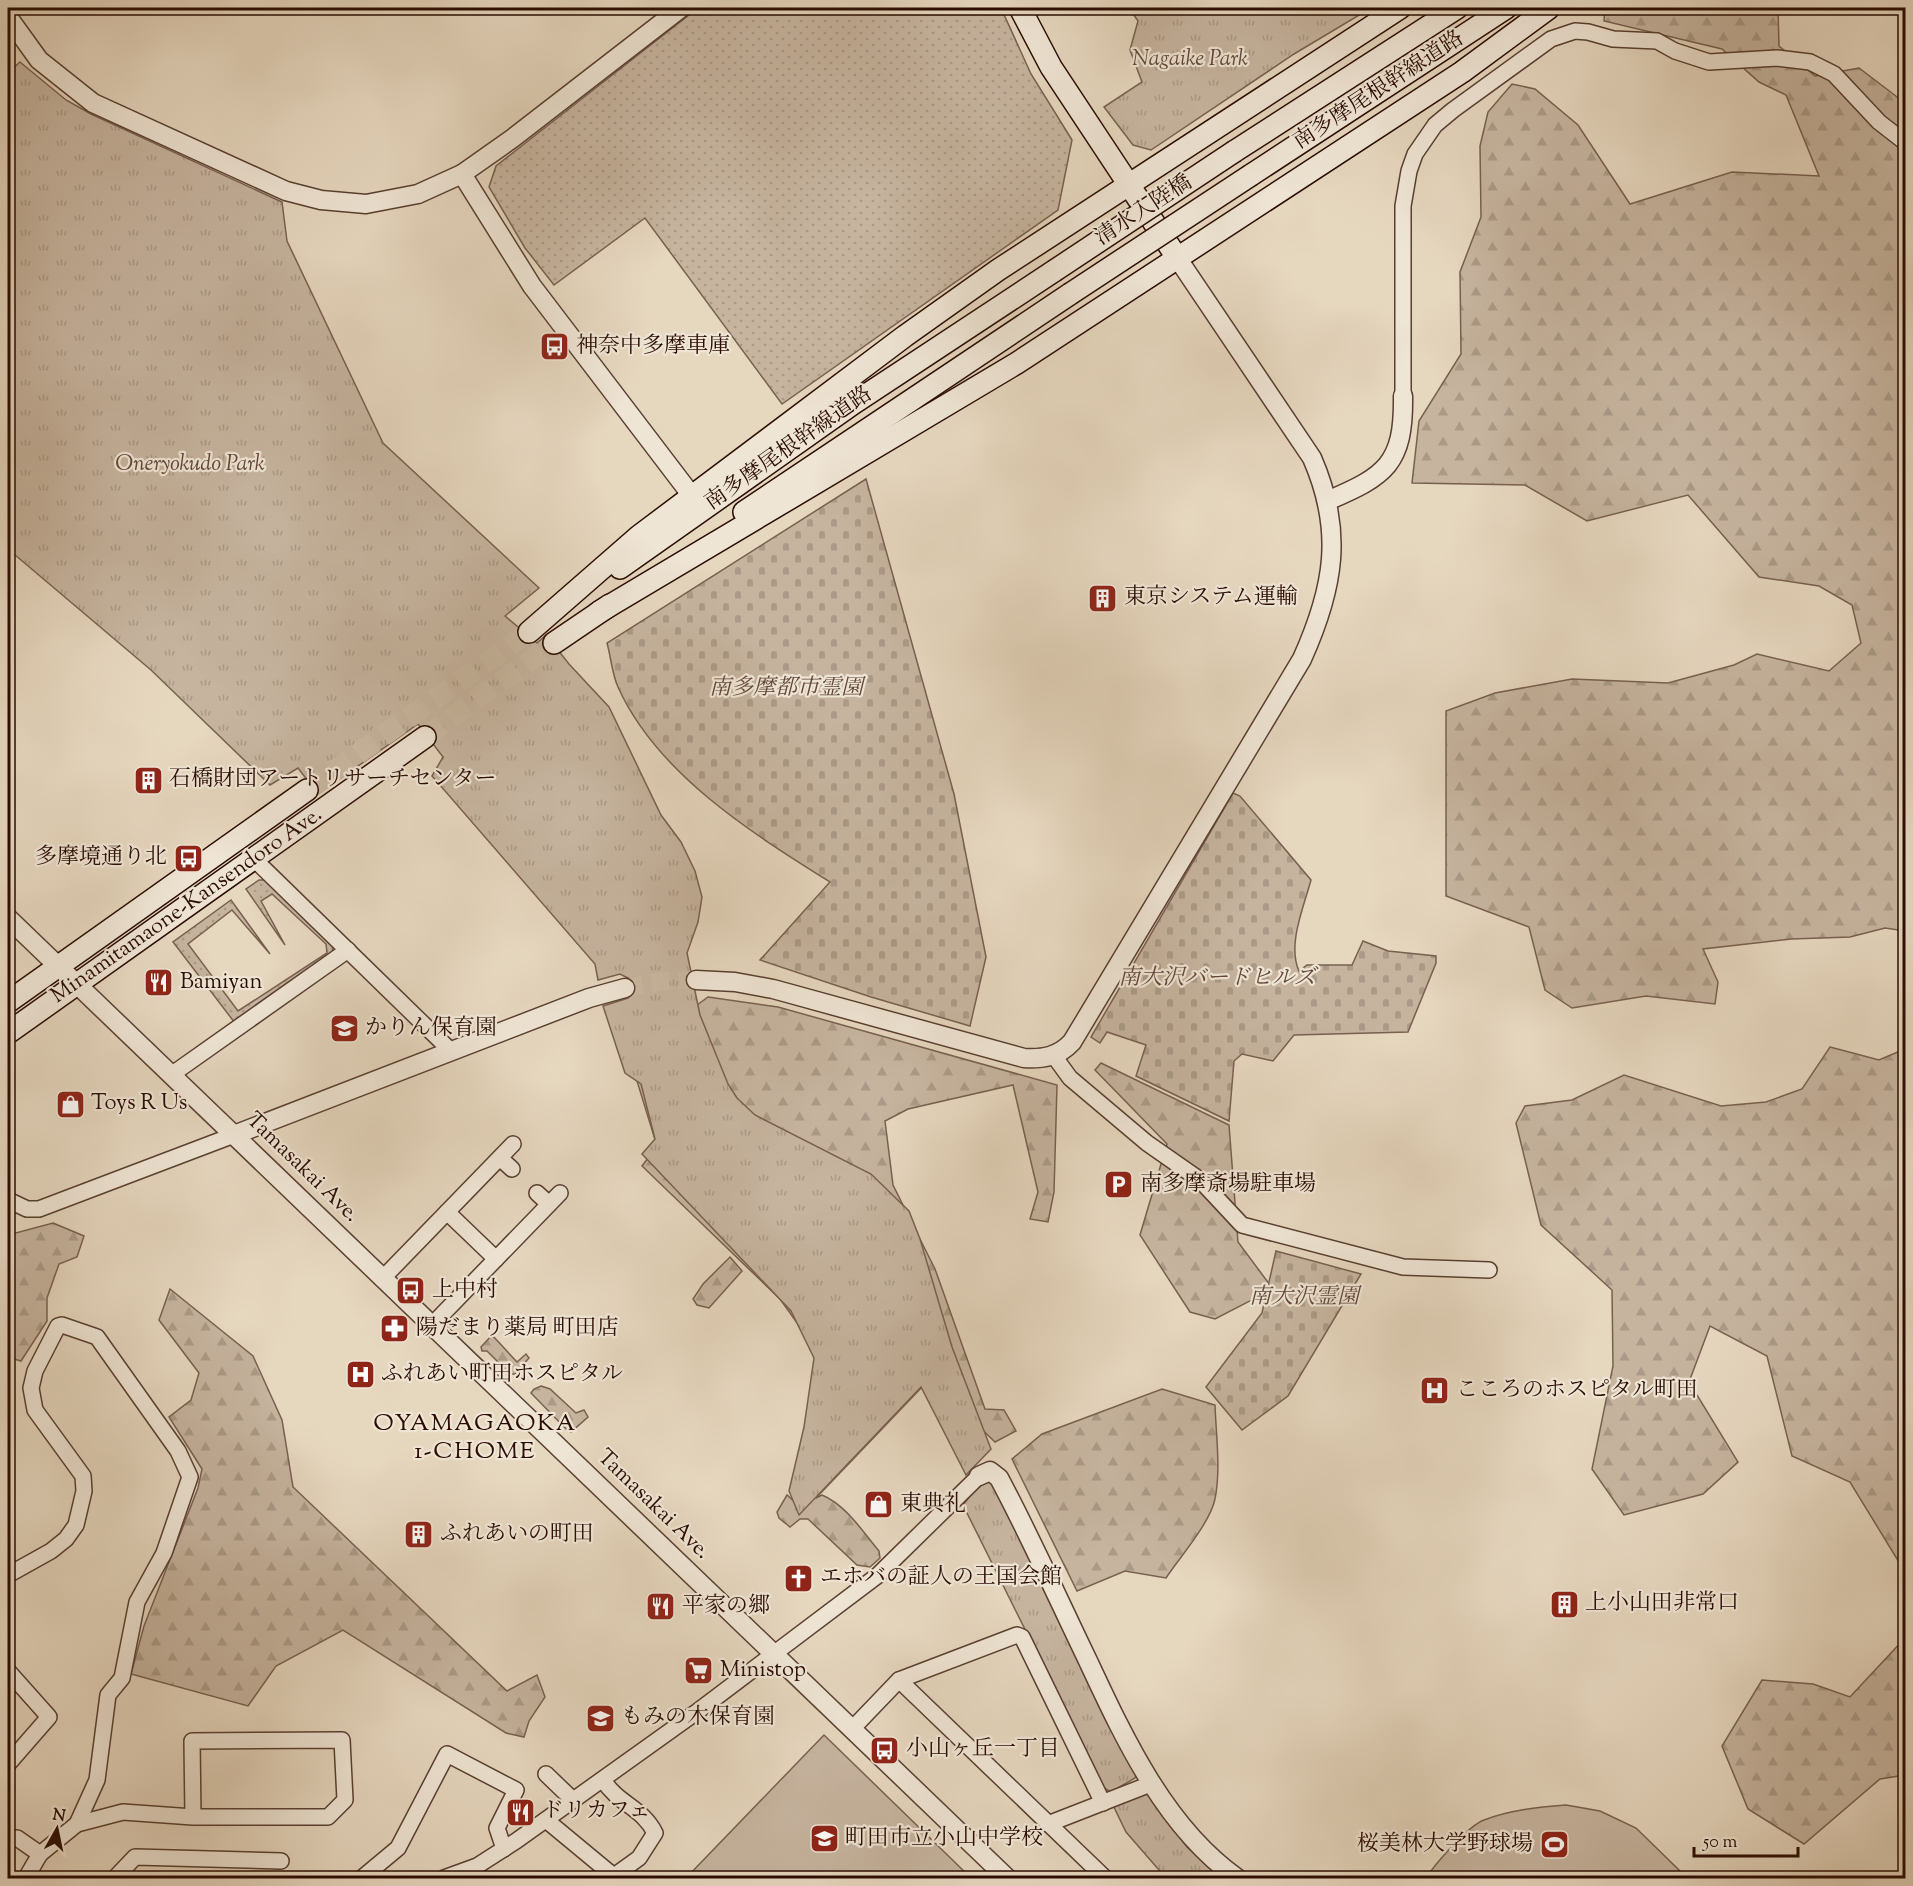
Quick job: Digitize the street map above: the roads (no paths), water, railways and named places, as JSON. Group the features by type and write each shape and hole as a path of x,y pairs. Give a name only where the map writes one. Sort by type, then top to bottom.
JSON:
{"main road":[{"path":"1020,8 1052,67 1178,259"},
{"path":"692,496 998,270 1129,187 1400,8"},
{"name":"南多摩尾根幹線道路","path":"1235,152 1457,8"},
{"name":"南多摩尾根幹線道路","path":"1251,175 1506,8"},
{"path":"600,612 1017,363 1462,72 1549,8"},
{"name":"清水入陸橋","path":"1054,271 1235,152"},
{"name":"清水入陸橋","path":"1070,294 1251,175"},
{"name":"南多摩尾根幹線道路","path":"692,496 639,536 528,632 854,403 1054,271"},
{"name":"南多摩尾根幹線道路","path":"554,643 845,443 1070,294"},
{"name":"Minamitamaone-Kansendoro Ave.","path":"8,1032 425,737"},
{"name":"Minamitamaone-Kansendoro Ave.","path":"8,1002 306,790"}],"street":[{"path":"8,17 39,60 65,84 93,103 297,195 342,203 384,202 432,189 462,174 541,117 681,8"},
{"path":"1327,501 1367,484 1386,468 1400,438 1403,396 1403,206 1409,171 1415,154 1435,125 1452,110 1551,39 1575,31 1588,32 1613,39 1657,41 1675,51 1709,62 1777,58 1810,62 1834,74 1879,122 1905,143"},
{"path":"462,174 532,286 692,496"},
{"path":"696,980 735,982 773,989 1024,1058 1054,1056 1064,1052 1082,1028 1302,659 1320,614 1331,566 1332,536 1327,501 1320,476 1302,440 1178,259"},
{"path":"254,859 451,1051"},
{"name":"Tamasakai Ave.","path":"8,918 1007,1878"},
{"path":"171,1075 348,950"},
{"path":"8,1200 27,1209 39,1209 589,998 625,988"},
{"path":"1054,1056 1070,1078 1147,1143 1200,1180 1242,1225 1403,1267 1490,1270"},
{"path":"382,1279 513,1144"},
{"path":"500,1158 512,1169"},
{"path":"432,1326 555,1198 537,1192"},
{"path":"447,1212 496,1259"},
{"path":"8,1575 51,1551 66,1539 76,1525 84,1491 83,1476 35,1410 31,1388 35,1371 58,1326 62,1325 97,1337 178,1451 190,1477 164,1553 137,1602 122,1678 108,1695 97,1780 77,1824"},
{"path":"444,1878 477,1866 504,1849 774,1655 877,1576 979,1476 990,1471 997,1474 1001,1481 1116,1719 1153,1783 1194,1840 1238,1878"},
{"path":"852,1729 899,1680 1017,1635 1022,1637 1103,1803"},
{"path":"8,1671 50,1717 8,1764"},
{"path":"899,1680 1105,1878"},
{"path":"26,1878 40,1854 77,1824 123,1812 192,1817 328,1817 345,1800 342,1740 192,1740 192,1817"},
{"path":"362,1878 398,1848 447,1754 516,1790 498,1828 504,1849"},
{"path":"546,1774 573,1800"},
{"path":"546,1820 615,1877 639,1858 655,1833 648,1819 613,1796 603,1780"},
{"path":"1048,1824 1153,1783"},
{"path":"8,1839 16,1838 40,1854"},
{"path":"115,1878 135,1857 281,1861"}],"tunnel":[{"path":"307,790 529,632"},
{"path":"425,737 554,643"},
{"path":"625,988 663,981 696,980"}],"place":[{"name":"神奈中多摩車庫","path":"555,347"},
{"name":"東京システム運輸","path":"1103,598"},
{"name":"石橋財団アートリサーチセンター","path":"148,780"},
{"name":"多摩境通り北","path":"188,858"},
{"name":"Bamiyan","path":"159,983"},
{"name":"かりん保育園","path":"344,1029"},
{"name":"Toys R Us","path":"70,1104"},
{"name":"南多摩斎場駐車場","path":"1119,1185"},
{"name":"上中村","path":"411,1291"},
{"name":"陽だまり薬局 町田店","path":"395,1329"},
{"name":"ふれあい町田ホスピタル","path":"360,1375"},
{"name":"こころのホスピタル町田","path":"1435,1391"},
{"name":"東典礼","path":"879,1505"},
{"name":"ふれあいの町田","path":"419,1535"},
{"name":"エホバの証人の王国会館","path":"799,1578"},
{"name":"上小山田非常口","path":"1564,1604"},
{"name":"平家の郷","path":"661,1607"},
{"name":"Ministop","path":"699,1671"},
{"name":"もみの木保育園","path":"600,1718"},
{"name":"小山ヶ丘一丁目","path":"885,1750"},
{"name":"ドリカフェ","path":"521,1812"},
{"name":"町田市立小山中学校","path":"824,1839"},
{"name":"桜美林大学野球場","path":"1554,1845"}],"district":[{"name":"OYAMAGAOKA 1-CHOME","path":"475,1438"}],"park label":[{"name":"Nagaike Park","path":"1190,60"},
{"name":"Oneryokudo Park","path":"190,465"},
{"name":"南多摩都市霊園","path":"786,689"},
{"name":"南大沢バードヒルズ","path":"1217,979"},
{"name":"南大沢霊園","path":"1304,1298"}]}
